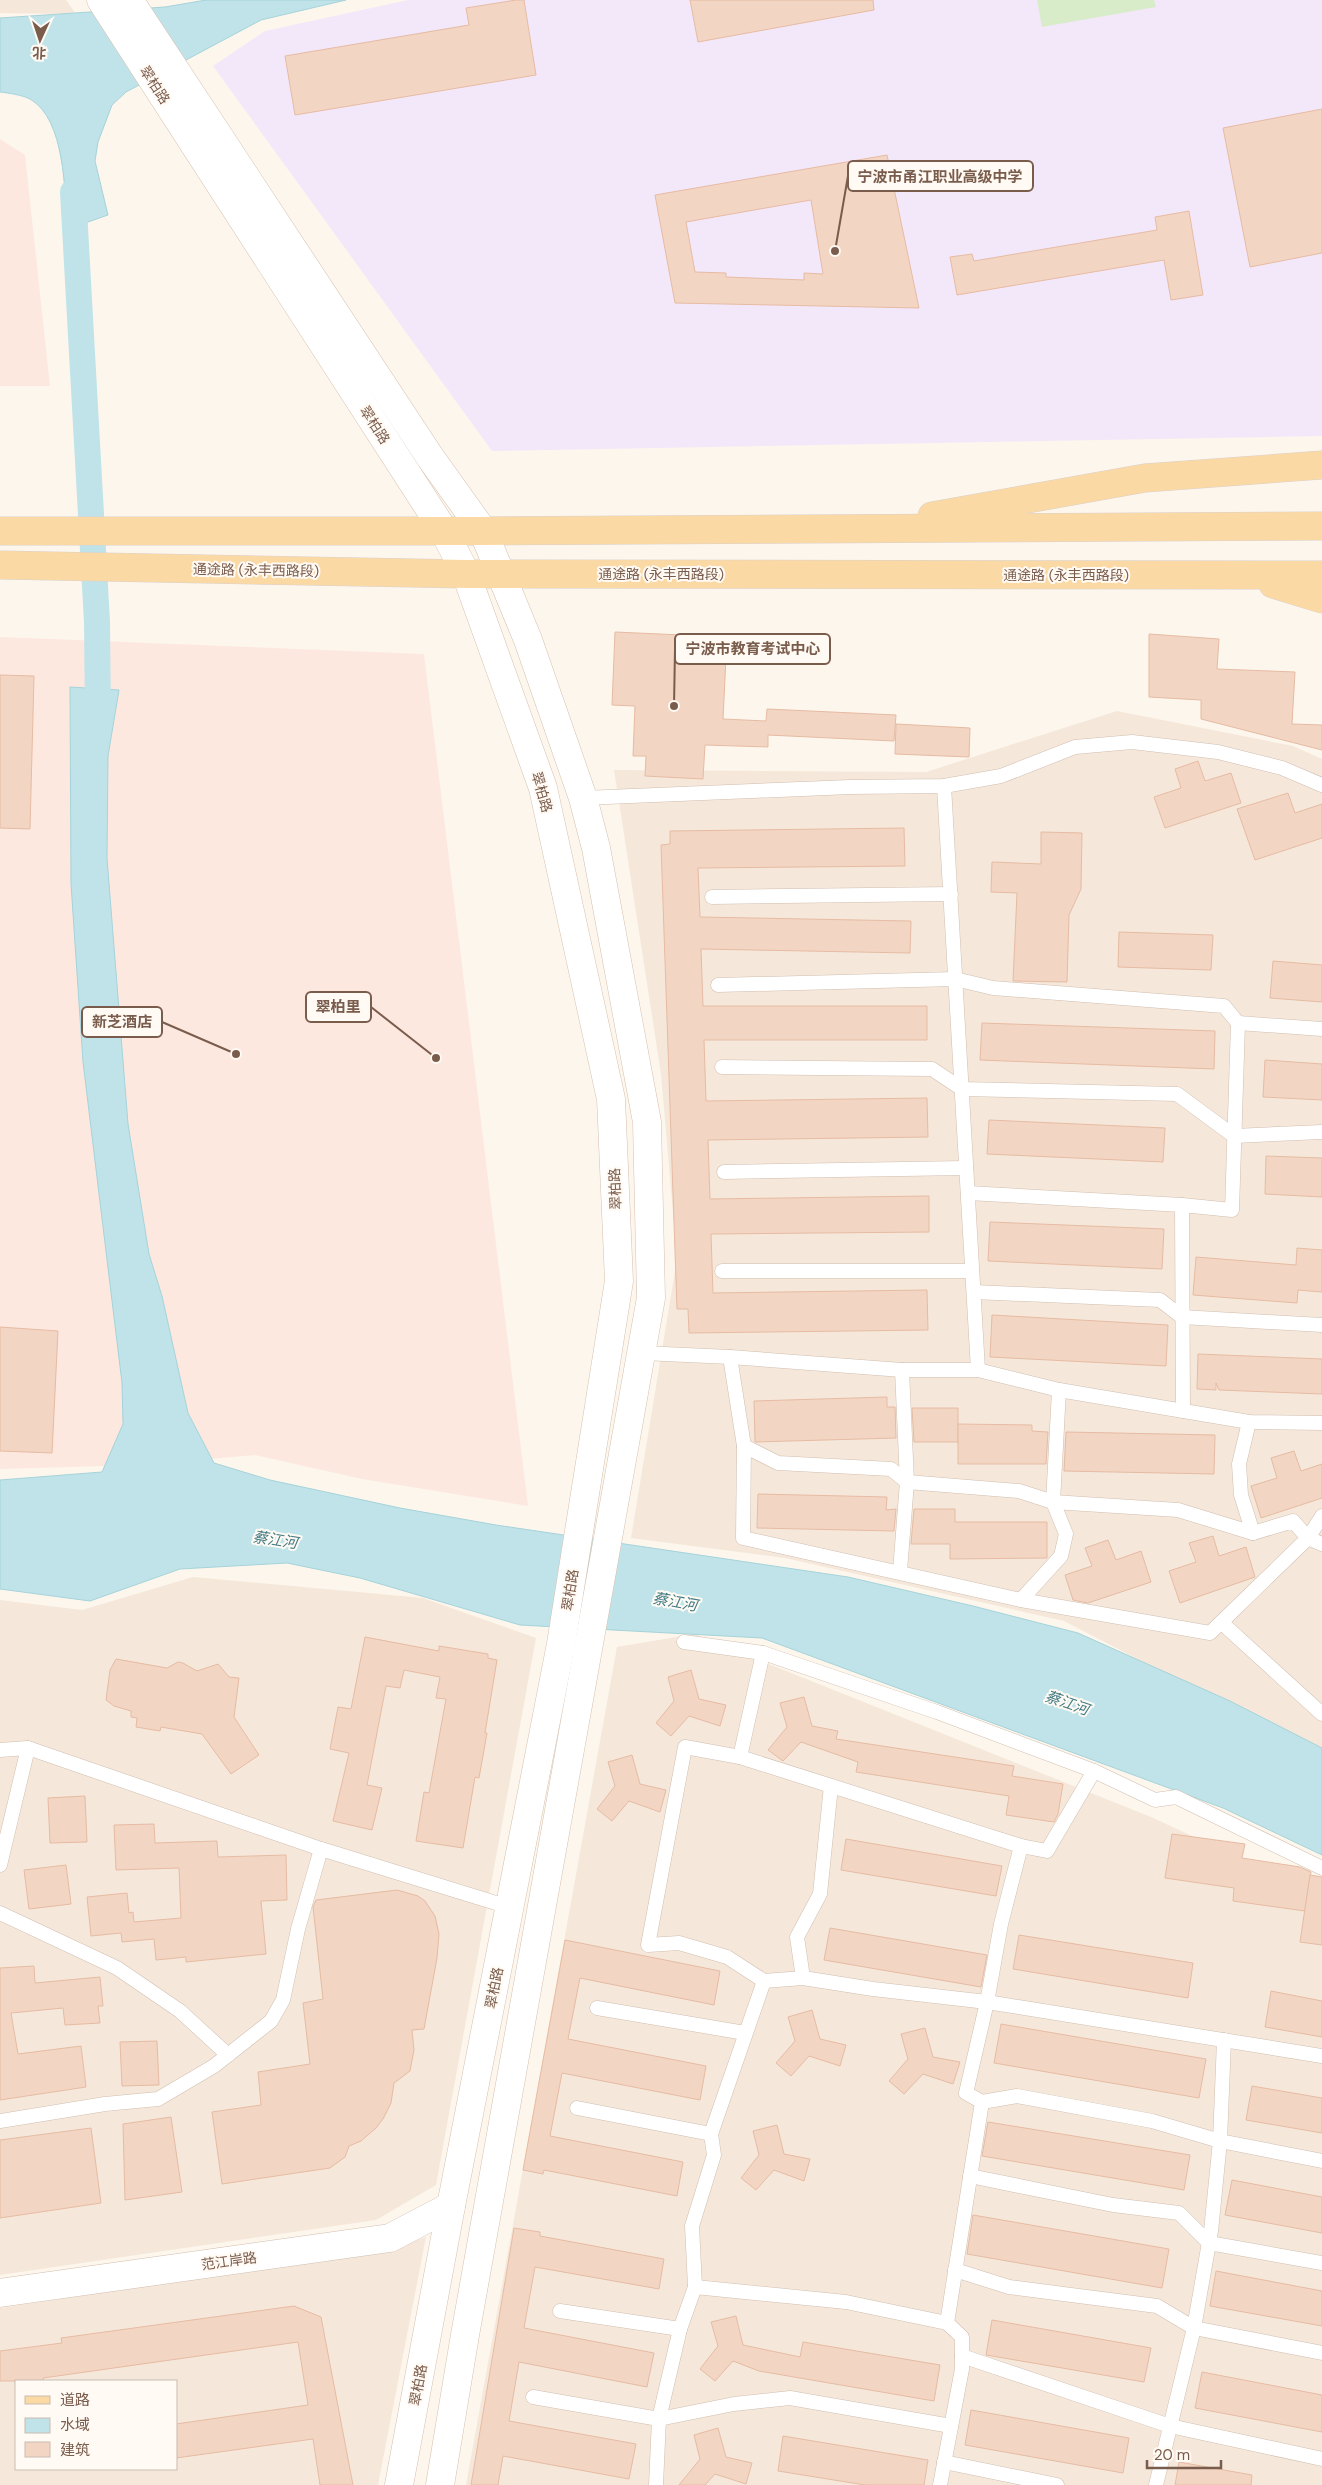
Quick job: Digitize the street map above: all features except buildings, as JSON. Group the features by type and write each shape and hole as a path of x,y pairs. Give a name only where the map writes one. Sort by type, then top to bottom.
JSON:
{"main road":[{"name":"翠柏路","path":"101,0 184,106 483,531 528,640 583,798 596,848 647,1122 651,1298 464,2335 440,2485"},
{"path":"129,0 184,106"},
{"name":"翠柏路","path":"184,106 444,531 466,574 543,788 611,1099 619,1281 561,1644 451,2206 400,2485"},
{"path":"859,529 1145,478 1322,466"},
{"path":"0,531 483,531 1322,526"},
{"name":"通途路 (永丰西路段)","path":"0,565 466,574 1322,575"},
{"path":"1246,575 1322,599"},
{"name":"范江岸路","path":"0,2294 390,2238 451,2206"}],"lane":[{"path":"583,798 850,787 944,786 1001,776 1076,747 1132,742 1218,752 1282,768 1322,785"},
{"path":"944,786 978,1370"},
{"path":"712,897 950,894"},
{"path":"718,985 955,979 993,988 1224,1006 1238,1023 1232,1210 1182,1205 968,1193"},
{"path":"1238,1023 1322,1029"},
{"path":"722,1067 932,1069 962,1089 1177,1094 1234,1136 1322,1132"},
{"path":"724,1172 966,1168"},
{"path":"1182,1205 1182,1411"},
{"path":"722,1271 972,1271"},
{"path":"974,1292 1160,1300 1182,1317 1322,1325"},
{"path":"642,1353 730,1357 902,1370 978,1370 1059,1390 1249,1422 1322,1423"},
{"path":"730,1357 744,1446 743,1538 1021,1600 1210,1633 1308,1538 1322,1516"},
{"path":"900,1572 907,1482 902,1370"},
{"path":"1021,1600 1061,1556 1066,1534 1053,1502 1059,1390"},
{"path":"1249,1422 1239,1464 1241,1495 1253,1533"},
{"path":"744,1446 778,1463 891,1469 907,1482 1019,1491 1053,1502 1178,1510 1253,1533 1292,1521 1308,1538 1322,1544"},
{"path":"1222,1623 1322,1714"},
{"path":"684,1642 763,1653 936,1712 1094,1771 1155,1800 1176,1797 1322,1868"},
{"path":"740,1757 763,1653"},
{"path":"1094,1771 1047,1851 1021,1846 740,1757 685,1747 648,1945 679,1943 727,1957 764,1981 802,1978 873,1989 987,2002 1322,2056"},
{"path":"0,1750 28,1748 321,1849 509,1907"},
{"path":"0,1865 28,1748"},
{"path":"802,1978 797,1937 820,1894 831,1786"},
{"path":"1021,1846 1001,1924 987,2002 966,2094 982,2102 1017,2096 1152,2121 1220,2141 1322,2161"},
{"path":"0,2121 105,2104 158,2099 228,2055 271,2022 283,2000 298,1929 321,1849"},
{"path":"0,1913 118,1968 180,2011 228,2055"},
{"path":"656,2485 659,2419 680,2329 695,2287 692,2226 714,2155 711,2134 764,1981"},
{"path":"597,2008 745,2033"},
{"path":"1156,2485 1194,2328 1209,2243 1220,2141 1224,2040"},
{"path":"947,2323 982,2102"},
{"path":"577,2108 711,2134"},
{"path":"970,2176 1113,2205 1179,2213 1209,2243 1322,2264"},
{"path":"955,2270 1009,2287 1157,2306 1194,2328 1322,2353"},
{"path":"695,2287 846,2302 947,2323 962,2337 962,2369 940,2485"},
{"path":"560,2311 680,2329"},
{"path":"962,2356 1170,2426 1322,2459"},
{"path":"533,2397 659,2419 734,2404 790,2398 951,2426"},
{"path":"944,2462 1057,2485"}],"shaded area":[{"path":"0,0 66,0 76,14 0,13"},
{"path":"408,0 1322,0 1322,436 492,451 213,66 265,31"},
{"path":"0,139 25,155 50,386 0,386"},
{"path":"0,637 424,654 528,1506 362,1479 255,1455 140,1465 0,1469"},
{"path":"1117,711 1293,746 1322,759 1322,1750 1228,1706 1064,1621 785,1558 631,1538 677,1259 661,1074 614,770 926,772"},
{"path":"193,1577 423,1598 536,1638 436,2185 376,2220 0,2275 0,1600 82,1610"},
{"path":"694,1634 1151,1817 1322,1896 1322,2485 466,2485 617,1647"},
{"path":"426,2237 378,2485 0,2485 0,2308 392,2249"}],"green space":[{"path":"1037,0 1154,0 1156,7 1042,27"}],"water":[{"path":"206,0 346,0 261,20 126,92 112,105 98,142 95,161 108,215 68,229 61,158 51,123 42,109 30,99 0,92 0,18 165,7"},
{"name":"蔡江河","path":"70,687 119,690 108,756 107,858 128,1124 149,1254 162,1296 188,1413 214,1463 270,1480 400,1508 496,1525 848,1577 1078,1633 1230,1701 1322,1748 1322,1855 1223,1808 762,1638 520,1625 360,1578 287,1563 180,1569 90,1601 0,1589 0,1480 102,1472 123,1424 122,1383 83,1062 71,884"}],"waterway":[{"path":"73,192 97,622 98,725"}],"place":[{"name":"宁波市甬江职业高级中学","path":"835,251"},
{"name":"宁波市教育考试中心","path":"674,706"},
{"name":"新芝酒店","path":"236,1054"},
{"name":"翠柏里","path":"436,1058"}]}
